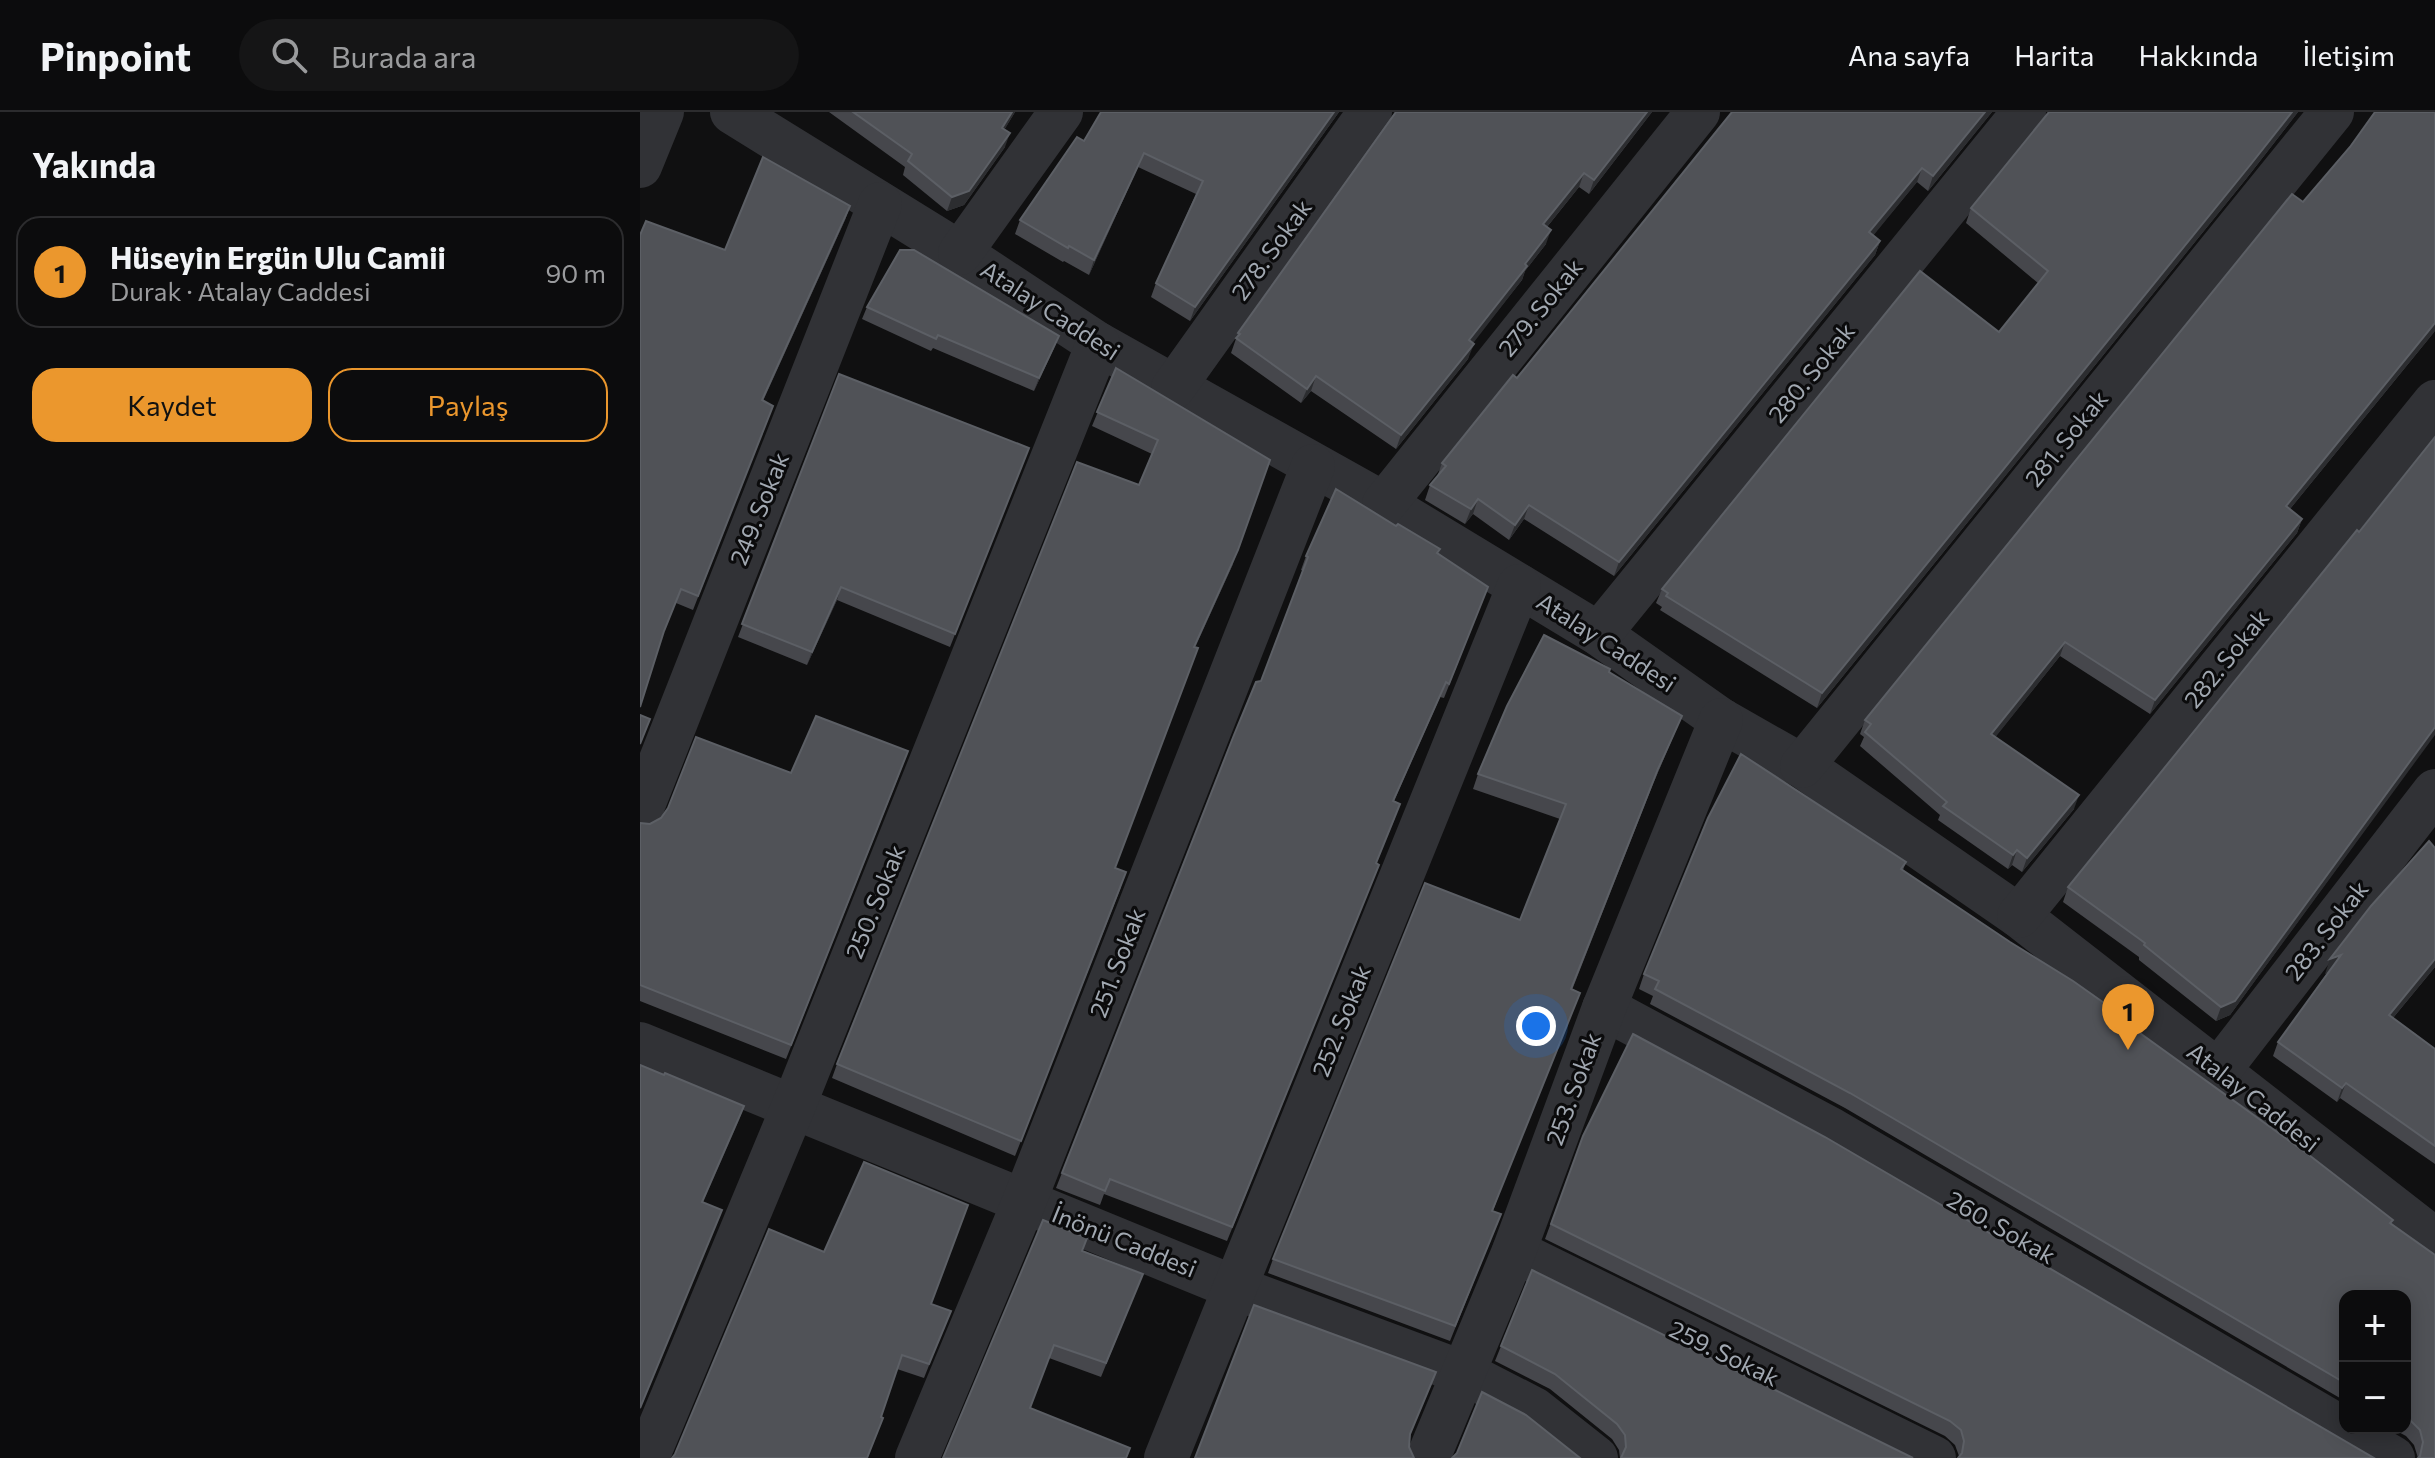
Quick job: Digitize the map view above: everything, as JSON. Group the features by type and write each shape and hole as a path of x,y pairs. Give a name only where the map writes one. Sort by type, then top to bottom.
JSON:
{"street":[{"path":"640,166 662,112"},
{"path":"960,253 1061,112"},
{"name":"278. Sokak","path":"1173,388 1370,112"},
{"name":"279. Sokak","path":"1384,504 1698,112"},
{"name":"280. Sokak","path":"1599,634 2024,112"},
{"name":"281. Sokak","path":"1802,766 2332,112"},
{"name":"Atalay Caddesi","path":"744,115 1098,344 1384,504 1599,634 1721,720 1802,766 2019,916 2435,1240"},
{"name":"249. Sokak","path":"640,813 880,204"},
{"name":"250. Sokak","path":"647,1458 794,1105 1098,344"},
{"name":"282. Sokak","path":"2019,916 2435,402"},
{"name":"251. Sokak","path":"917,1458 1024,1202 1313,466"},
{"name":"252. Sokak","path":"1166,1458 1519,586"},
{"name":"253. Sokak","path":"1428,1458 1514,1251 1604,1008 1721,720"},
{"name":"283. Sokak","path":"2219,1070 2430,809"},
{"name":"260. Sokak","path":"1604,1008 1832,1130 2393,1458"},
{"name":"İnönü Caddesi","path":"640,1044 1233,1287 1464,1373 1534,1409 1596,1458"},
{"name":"259. Sokak","path":"1514,1251 1934,1458"}],"building":[{"path":"853,112 1012,112 1002,128 1010,133 969,191 952,197 908,161 912,154"},
{"path":"1101,112 1334,112 1195,307 1156,283 1203,181 1144,153 1094,260 1020,220 1077,137 1084,141"},
{"path":"1396,112 1647,112 1594,180 1584,173 1543,224 1551,230 1525,264 1527,266 1469,340 1474,344 1401,435 1316,376 1307,389 1236,338"},
{"path":"1732,112 1985,112 1933,176 1922,168 1869,232 1880,241 1619,562 1529,505 1515,525 1478,499 1471,509 1430,485 1446,466 1442,463 1513,375 1517,378"},
{"path":"2049,112 2292,112 1822,693 1666,596 1668,593 1662,589 1920,271 1999,332 2048,271 1971,208"},
{"path":"2375,112 2435,112 2435,323 2286,506 2302,519 2155,700 2065,642 1991,734 2079,795 2027,858 2017,850 2013,855 1943,806 1947,802 1865,732 1871,724 1865,720 2292,194 2303,202"},
{"path":"763,157 850,206 762,400 773,406 698,596 681,589 640,707 640,235 646,221 725,250"},
{"path":"900,250 914,250 1059,336 1039,378 938,335 936,339 867,307"},
{"path":"1116,368 1270,460 1238,550 1194,647 1198,648 1115,868 1126,872 1021,1141 837,1064 1077,462 1139,485 1158,440 1097,412"},
{"path":"839,374 1029,448 955,634 841,587 812,652 742,624"},
{"path":"2435,437 2435,727 2235,1001 2221,1007 2145,943 2068,887"},
{"path":"1336,489 1440,549 1437,553 1488,587 1449,684 1446,682 1393,801 1400,804 1376,863 1379,865 1232,1227 1110,1179 1105,1191 1062,1173 1234,735 1256,682 1261,681 1306,556"},
{"path":"1544,635 1610,669 1609,672 1682,716 1571,989 1580,993 1492,1211 1501,1214 1455,1326 1273,1259 1425,883 1520,920 1566,804 1478,774 1507,706"},
{"path":"640,715 650,719 640,744"},
{"path":"816,716 908,751 791,1045 640,985 640,823 650,824 661,818 668,808 696,737 791,773"},
{"path":"1741,754 1906,862 1901,869 2121,1015 2119,1018 2309,1155 2393,1220 2390,1223 2435,1255 2435,1458 2418,1458 2423,1442 2420,1430 2411,1421 2411,1290 2339,1290 2339,1379 1850,1093 1655,989 1659,981 1644,974 1708,818"},
{"path":"2429,841 2435,848 2435,959 2389,1015 2435,1049 2435,1146 2346,1083 2342,1088 2278,1042 2341,955 2330,959 2371,906"},
{"path":"1633,1034 1825,1137 2374,1458 1958,1458 1964,1441 1961,1430 1950,1421 1551,1224 1583,1136"},
{"path":"640,1065 744,1106 702,1202 722,1210 640,1408"},
{"path":"864,1162 968,1205 931,1304 951,1311 929,1364 902,1355 867,1458 672,1458 769,1229 824,1252"},
{"path":"1043,1220 1087,1238 1082,1251 1143,1274 1106,1363 1054,1345 1030,1408 1130,1448 1126,1458 943,1458"},
{"path":"1532,1270 1913,1458 1621,1458 1626,1447 1625,1435 1617,1424 1555,1374 1501,1346"},
{"path":"1254,1305 1436,1372 1410,1434 1409,1447 1414,1458 1195,1458"},
{"path":"1482,1392 1526,1415 1580,1458 1452,1458 1457,1453"}],"place":[{"name":"Hüseyin Ergün Ulu Camii","path":"2128,1050"}]}
